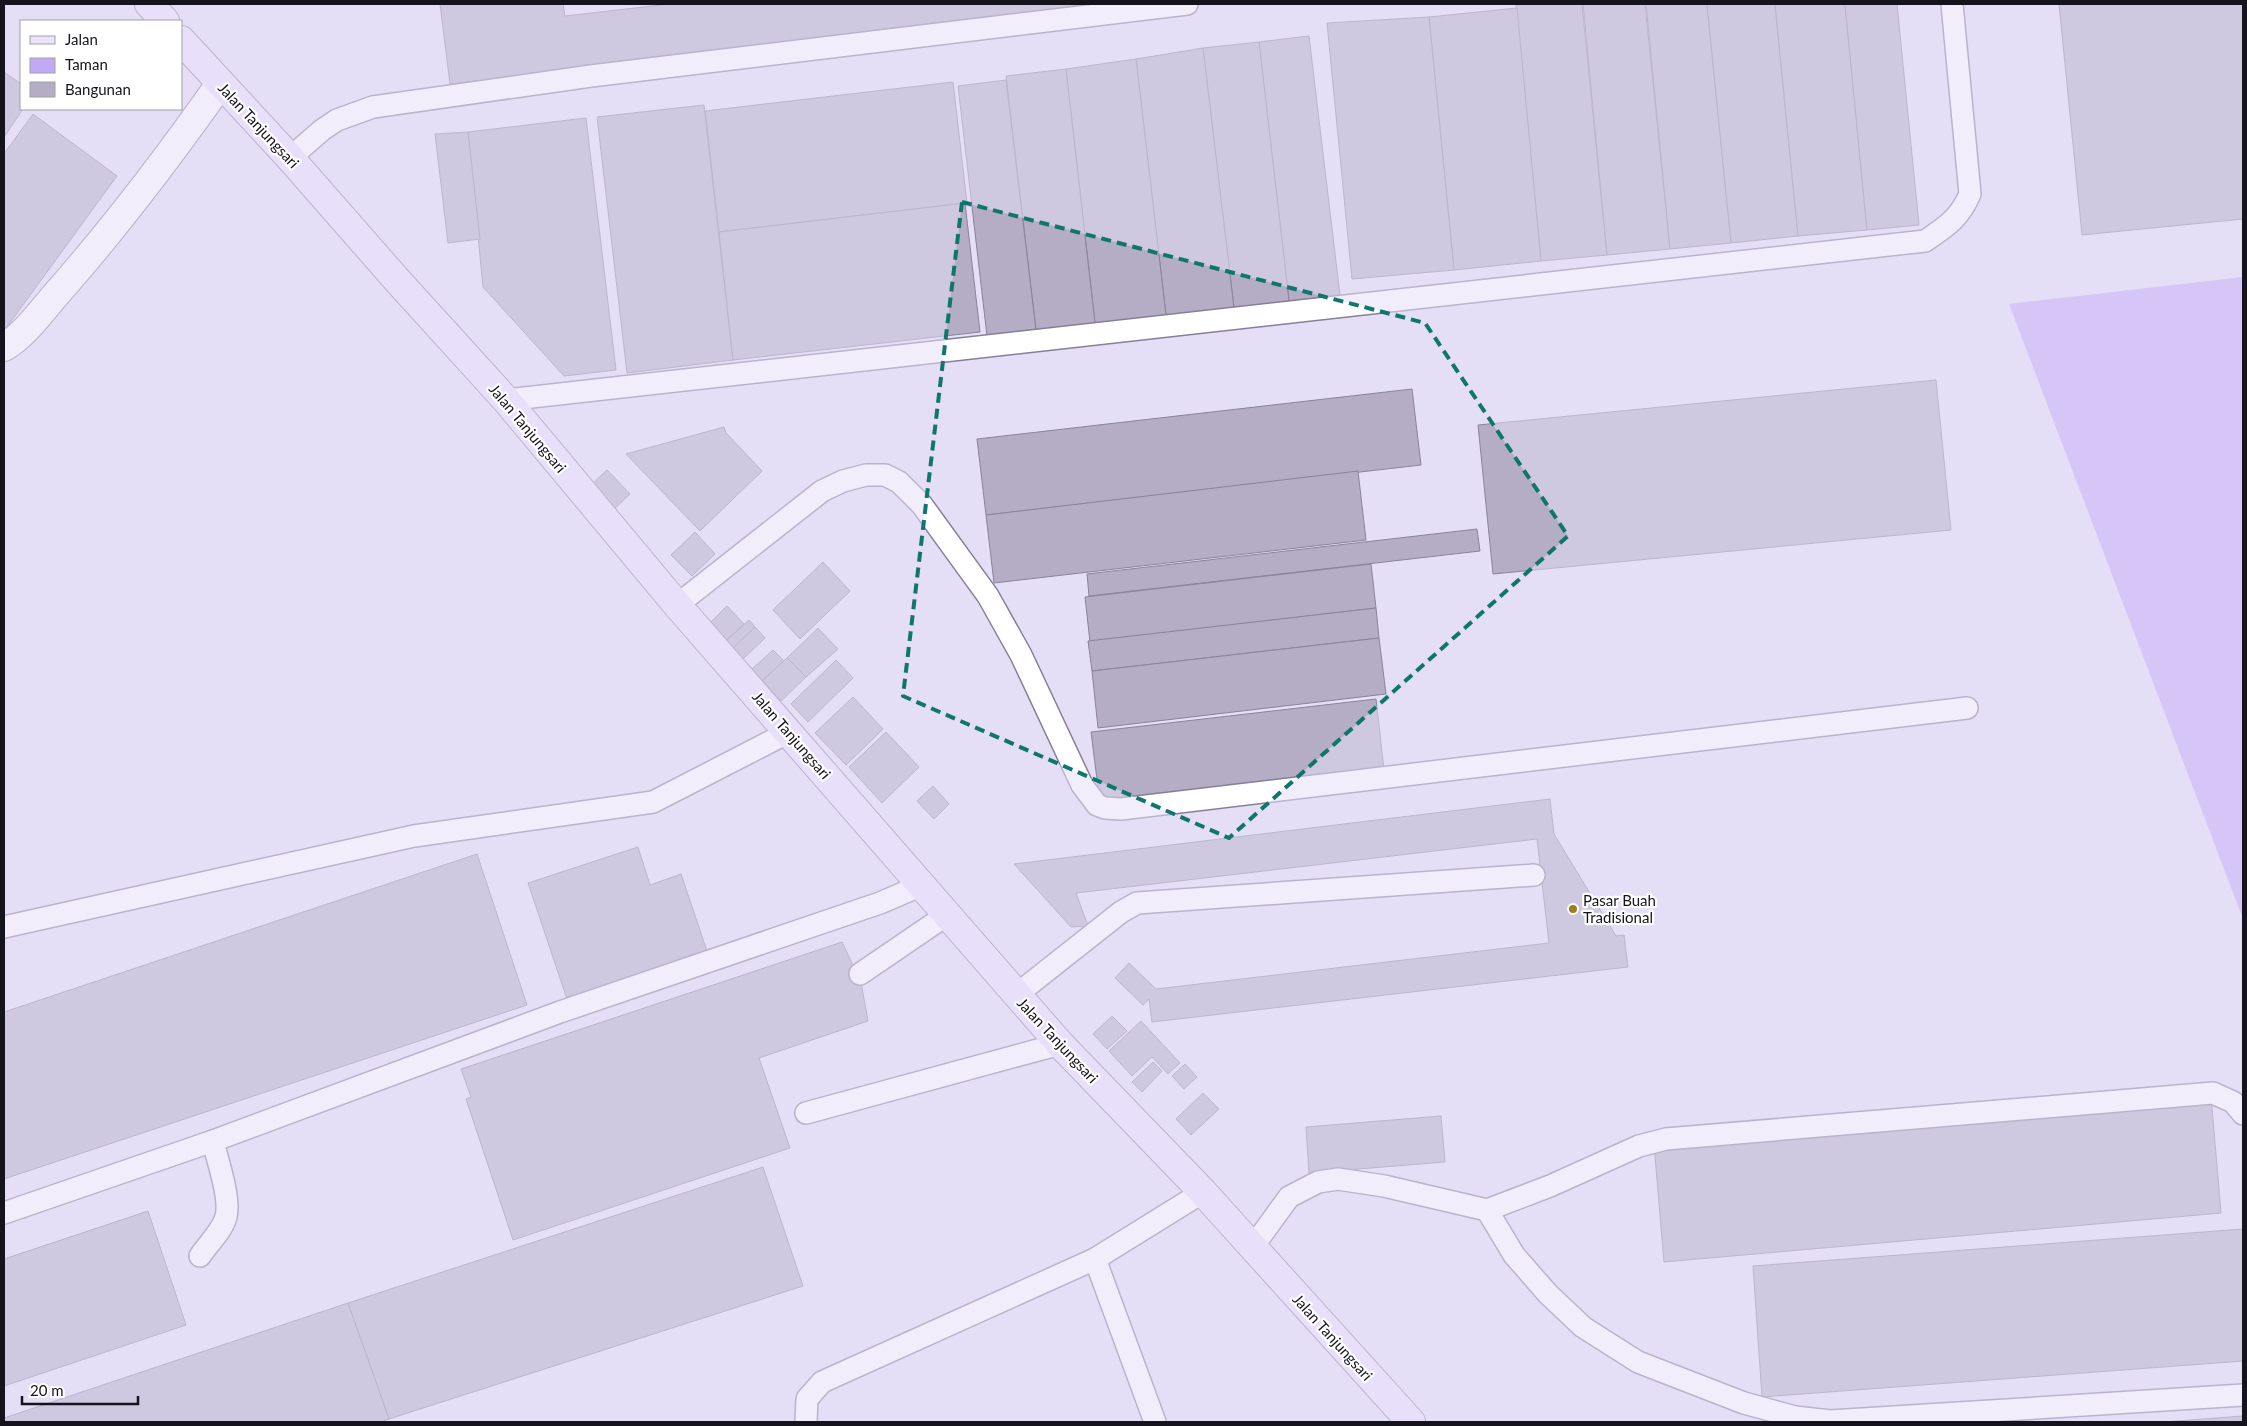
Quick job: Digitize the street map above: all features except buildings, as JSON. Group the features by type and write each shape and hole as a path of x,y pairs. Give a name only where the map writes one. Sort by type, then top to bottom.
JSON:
{"main road":[{"path":"149,4 164,20"},
{"name":"Jalan Tanjungsari","path":"182,41 290,158 506,400 677,605 790,732 1016,995 1060,1044 1203,1192 1411,1422"}],"street":[{"path":"4,347 24,331 76,271 183,136 220,84"}],"lane":[{"path":"290,158 337,120 372,107 600,75 1187,4"},
{"path":"506,400 1925,240 1951,223 1963,211 1970,194 1952,4"},
{"path":"677,605 822,491 843,481 866,475 885,475 899,482 922,505 988,596 1021,655 1082,785 1097,806 1105,808 1141,806 1967,708"},
{"path":"4,927 414,836 653,802 790,732"},
{"path":"1016,995 1121,912 1137,903 1534,875"},
{"path":"4,1213 212,1141 560,1012 880,903 922,885"},
{"path":"860,974 948,914"},
{"path":"806,1113 1060,1044"},
{"path":"1252,1248 1289,1198 1318,1182 1338,1178 1374,1184 1487,1210 1550,1186 1639,1146 1666,1139 2213,1093 2232,1102 2243,1114"},
{"path":"200,1256 223,1225 226,1215 226,1200 212,1141"},
{"path":"806,1422 808,1398 822,1382 1095,1259 1203,1192"},
{"path":"1487,1210 1514,1255 1548,1294 1583,1326 1638,1362 1744,1403 1795,1418 1830,1421 2243,1394"},
{"path":"1095,1259 1155,1422"}],"highlighted area":[{"path":"962,202 1425,323 1568,536 1229,838 903,696"}],"green space":[{"path":"2243,277 2243,919 2009,304"}],"place":[{"name":"Pasar Buah Tradisional","path":"1573,909"}]}
